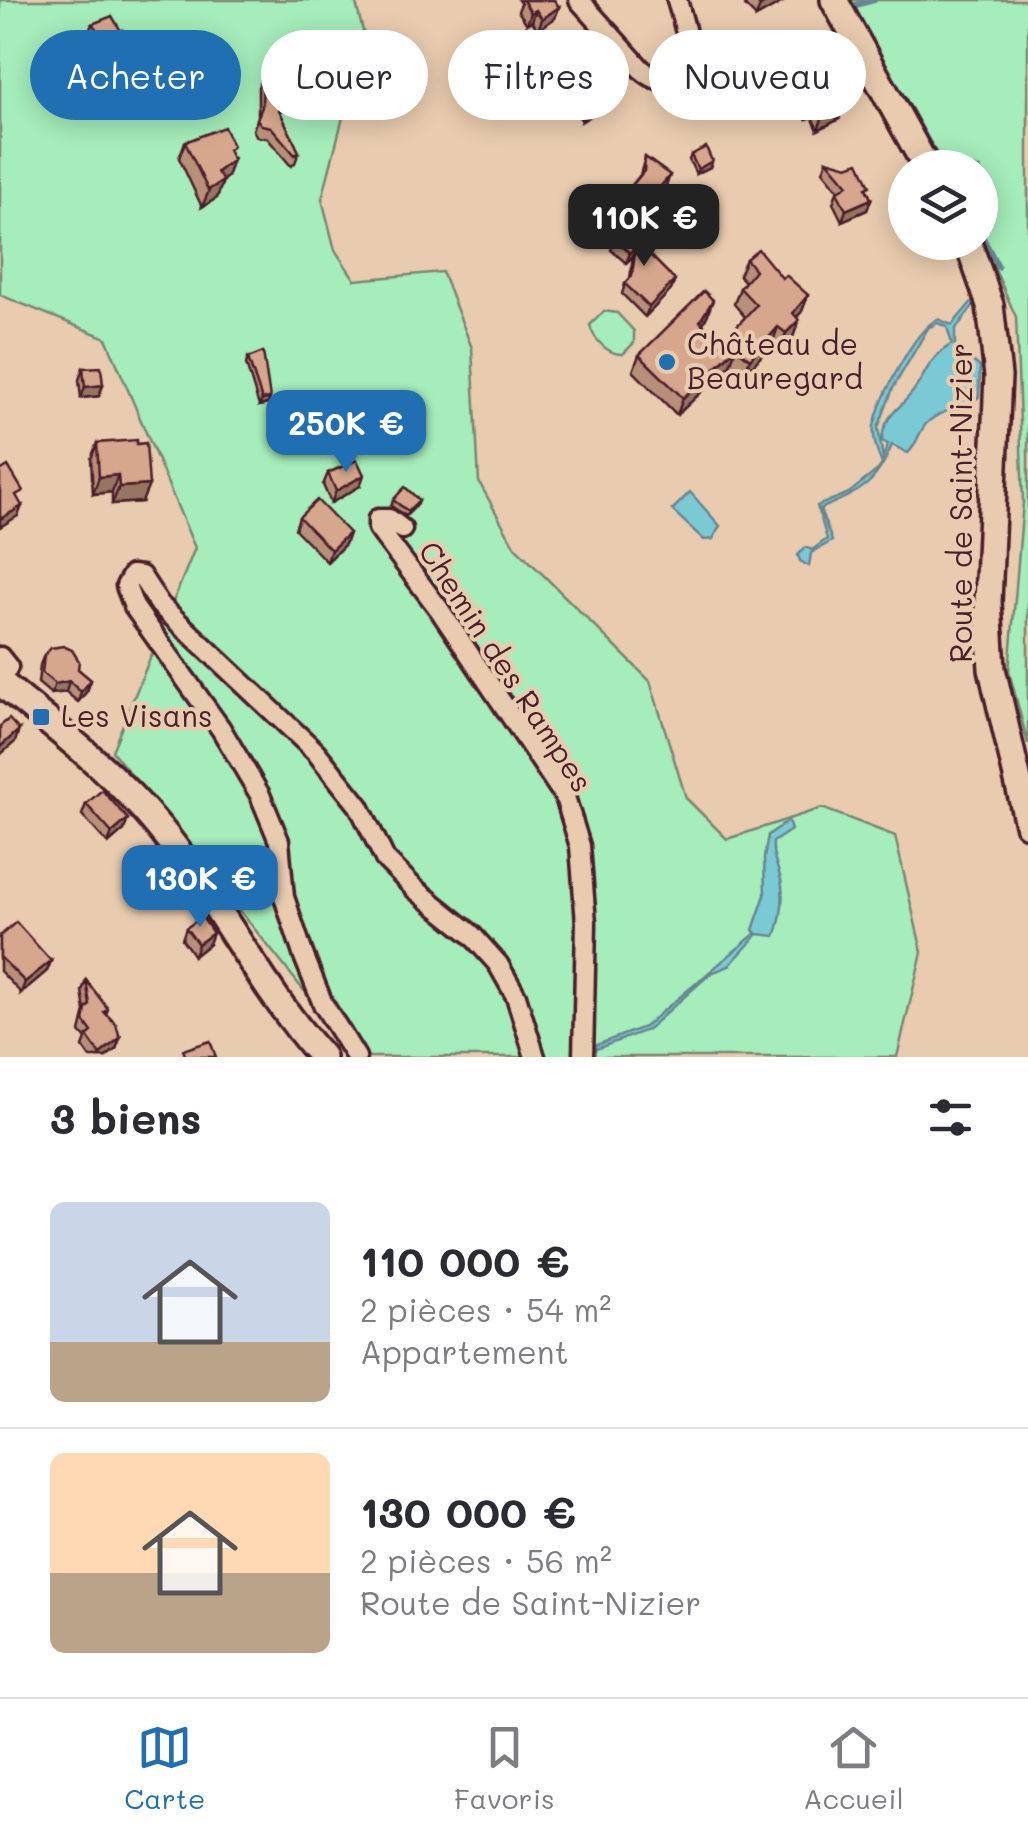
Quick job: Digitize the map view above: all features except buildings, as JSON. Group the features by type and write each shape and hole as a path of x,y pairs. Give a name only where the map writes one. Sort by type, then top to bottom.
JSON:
{"main road":[{"path":"834,0 917,150"},
{"name":"Route de Saint-Nizier","path":"974,260 990,305 998,376 988,585 992,669 1028,824"},
{"path":"0,681 96,763 146,812 322,1057"}],"street":[{"path":"579,0 641,69 652,78 664,80 686,64 688,44 677,0"},
{"name":"Chemin des Rampes","path":"402,529 389,520 378,519 378,528 439,609 565,797 580,846 586,923 584,1057"},
{"path":"356,1057 323,1004 303,954 284,896 279,841 260,795 221,729 134,607 126,586 132,575 141,576 160,605 316,752 359,806 385,859 414,889 471,934 498,964 516,996 536,1057"},
{"path":"0,657 8,667 0,681"}],"green space":[{"path":"0,0 355,0 363,30 261,30 261,120 342,120 322,199 335,250 355,280 442,272 472,348 479,482 515,547 650,681 686,798 727,839 822,808 895,836 922,952 897,1057 357,1057 112,751 195,548 106,338 0,295"},
{"path":"845,0 1028,0 1028,744 1009,671 1023,502 1016,317 991,260 998,260 998,150 931,150 866,37 866,30 862,30"},
{"path":"604,311 617,313 634,331 634,343 623,354 607,349 592,330 590,325"}],"water":[{"path":"974,299 976,302 955,330 955,346 980,367 979,397 932,419 908,453 892,445 879,470 865,486 820,509 832,541 811,553 809,566 800,561 798,555 806,547 812,550 827,539 817,506 849,493 882,464 874,426 883,399 909,351 919,337 929,326 938,319 952,325","holes":["938,323 947,327 952,344 932,361 885,426 882,441 888,444 883,458 878,428 893,388 928,328"]},
{"path":"690,492 720,526 713,539 704,540 672,510"},
{"path":"788,821 791,830 773,842 782,890 775,936 758,934 729,966 711,973 647,1030 583,1054 583,1050 644,1027 756,933 753,930 765,895 768,835"}],"waterway":[{"path":"852,6 874,0"},
{"path":"864,29 933,150"},
{"path":"994,260 998,267"}],"place":[{"name":"Château de Beauregard","path":"667,362"},
{"name":"Les Visans","path":"41,717"}]}
